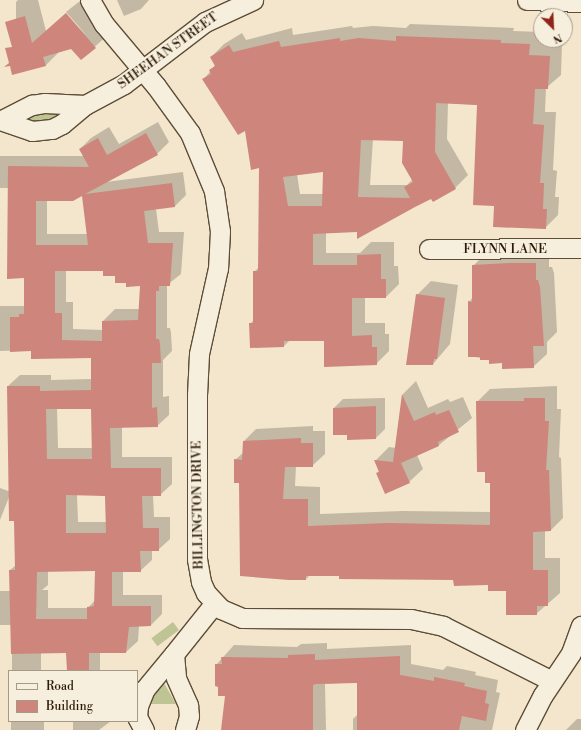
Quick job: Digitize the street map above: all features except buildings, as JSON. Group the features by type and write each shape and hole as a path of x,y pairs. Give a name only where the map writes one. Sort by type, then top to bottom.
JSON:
{"street":[{"name":"BILLINGTON DRIVE","path":"90,0 104,24 190,133 208,172 217,210 220,231 218,268 199,354 196,394 197,559 201,582 214,604 230,614 242,618 411,619 443,626 552,681"},
{"name":"SHEEHAN STREET","path":"1,120 22,129 42,131 62,124 85,105 113,91 142,71 205,22 236,6 253,0"},
{"path":"527,0 581,2"},
{"name":"SHEEHAN STREET","path":"1,120 32,105 45,103 85,105"},
{"name":"FLYNN LANE","path":"429,249 581,248"},
{"path":"138,706 145,689 214,604"},
{"path":"525,730 552,681 571,653 581,626"},
{"path":"174,654 176,678 188,705 189,716 185,730"},
{"path":"138,719 144,730"}],"green space":[{"path":"33,112 61,114 46,122 28,122 23,117"},
{"path":"173,622 179,630 157,646 151,638"},
{"path":"164,683 176,704 149,704 150,701"}]}
